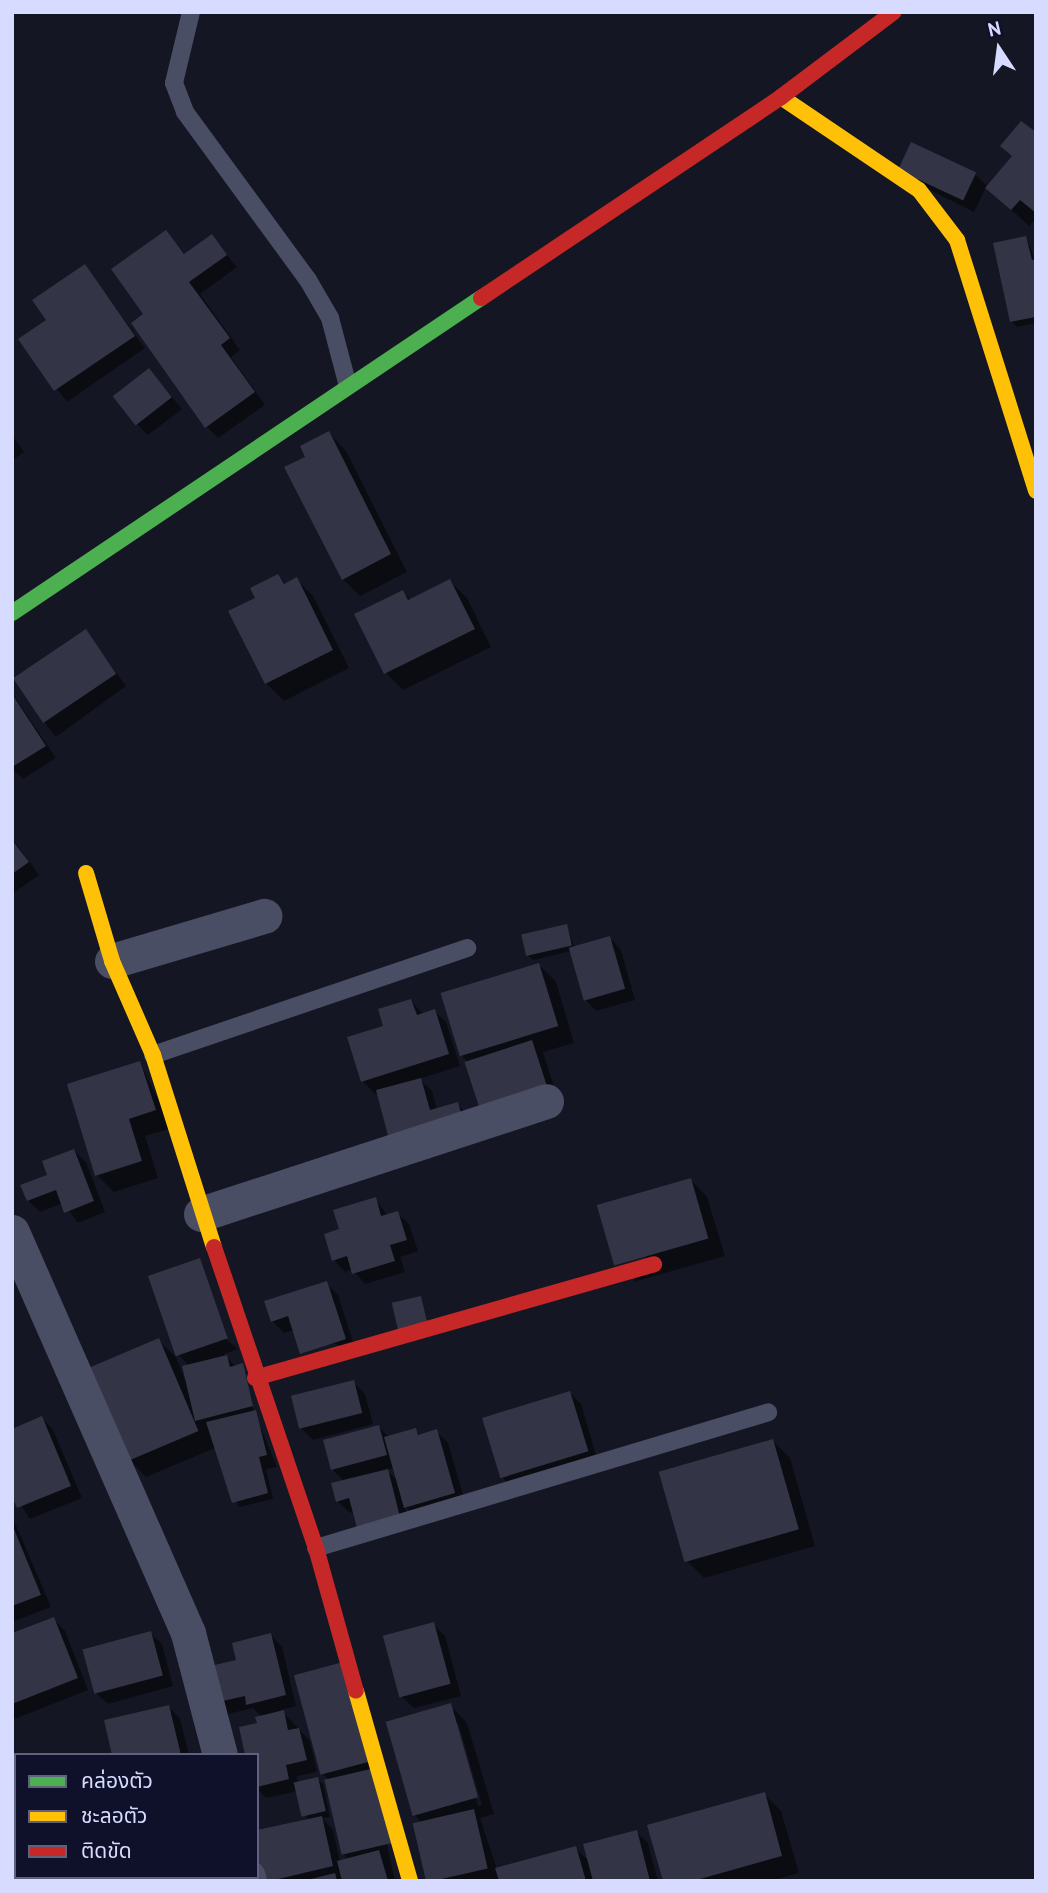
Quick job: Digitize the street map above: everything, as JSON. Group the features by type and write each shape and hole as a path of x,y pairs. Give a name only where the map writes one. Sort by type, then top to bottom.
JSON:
{"street":[{"path":"12,613 781,97 894,12"},
{"path":"781,97 919,190 957,240 1036,491"},
{"path":"86,873 112,961 153,1055 201,1214 255,1378 316,1548 410,1881"},
{"path":"112,961 264,915"},
{"path":"201,1214 546,1101"},
{"path":"12,1232 188,1633 219,1753"},
{"path":"255,1378 654,1264"}],"lane":[{"path":"191,12 174,83 184,112 309,281 330,318 348,386"},
{"path":"153,1055 467,948"},
{"path":"316,1548 768,1412"}],"building":[{"path":"1021,121 1036,132 1036,213 1020,200 1011,210 985,188 1012,156 1000,146"},
{"path":"911,142 976,172 963,201 898,170"},
{"path":"166,230 184,254 212,234 227,255 189,282 230,338 221,345 255,392 205,428 131,323 143,314 111,269"},
{"path":"1026,236 1032,260 1036,259 1036,317 1010,322 993,243"},
{"path":"85,264 135,336 54,391 18,339 46,320 32,300"},
{"path":"149,368 172,397 136,425 113,396"},
{"path":"329,431 391,554 342,580 284,467 305,457 300,446"},
{"path":"278,574 284,584 297,577 333,650 265,684 228,611 255,598 250,588"},
{"path":"450,579 475,629 384,674 354,614 403,590 408,600"},
{"path":"86,629 116,674 43,723 13,678"},
{"path":"12,694 46,746 12,767"},
{"path":"12,840 29,862 12,874"},
{"path":"567,924 572,945 526,956 521,935"},
{"path":"610,936 625,989 584,1001 569,948"},
{"path":"539,963 558,1026 460,1056 441,993"},
{"path":"411,999 417,1015 435,1009 449,1054 361,1082 347,1037 383,1026 378,1009"},
{"path":"532,1040 551,1097 483,1119 464,1062"},
{"path":"140,1061 156,1110 129,1119 142,1161 95,1176 67,1084"},
{"path":"421,1078 430,1110 458,1102 465,1127 391,1147 376,1090"},
{"path":"74,1149 94,1201 64,1213 56,1190 27,1201 20,1185 47,1175 42,1161"},
{"path":"691,1178 708,1239 614,1266 597,1205"},
{"path":"376,1197 381,1216 398,1211 407,1240 390,1245 395,1261 352,1274 347,1256 332,1261 324,1234 339,1229 333,1210"},
{"path":"200,1258 228,1338 176,1356 148,1276"},
{"path":"327,1281 346,1339 300,1354 288,1316 271,1322 264,1301"},
{"path":"421,1296 428,1326 399,1333 392,1303"},
{"path":"159,1338 198,1431 129,1461 89,1368"},
{"path":"227,1355 230,1367 243,1363 253,1406 195,1421 182,1366"},
{"path":"354,1380 362,1413 299,1429 291,1396"},
{"path":"570,1391 588,1451 500,1478 482,1418"},
{"path":"256,1410 267,1455 259,1457 268,1493 232,1503 206,1422"},
{"path":"42,1416 71,1486 17,1508 12,1497 12,1429"},
{"path":"379,1425 387,1455 331,1470 323,1440"},
{"path":"416,1428 418,1435 437,1429 455,1493 404,1508 384,1437"},
{"path":"773,1439 799,1529 685,1562 659,1472"},
{"path":"388,1469 400,1517 357,1528 349,1498 336,1502 331,1483"},
{"path":"12,1524 41,1595 12,1606"},
{"path":"54,1617 78,1678 12,1704 12,1633"},
{"path":"434,1622 451,1684 399,1698 383,1636"},
{"path":"151,1631 163,1675 94,1694 82,1649"},
{"path":"271,1633 286,1695 246,1705 245,1696 214,1703 206,1667 236,1660 232,1643"},
{"path":"347,1661 374,1760 321,1775 294,1675"},
{"path":"451,1703 478,1797 413,1816 386,1722"},
{"path":"169,1705 181,1753 112,1753 104,1720"},
{"path":"284,1710 288,1730 299,1728 307,1760 286,1765 289,1779 259,1786 259,1753 245,1753 239,1727 257,1723 255,1717"},
{"path":"375,1768 392,1843 342,1855 324,1780"},
{"path":"318,1777 326,1811 302,1817 294,1783"},
{"path":"765,1792 782,1856 693,1881 663,1881 647,1825"},
{"path":"474,1809 488,1868 426,1881 413,1823"},
{"path":"322,1816 333,1866 270,1881 250,1881 259,1879 259,1830"},
{"path":"637,1830 650,1881 593,1881 583,1844"},
{"path":"576,1846 586,1881 499,1881 495,1868"},
{"path":"379,1850 388,1881 342,1881 337,1861"},
{"path":"335,1873 337,1881 307,1881 307,1880"},
{"path":"74,1879 128,1880 74,1881"}],"traffic: fast":[{"path":"12,613 481,298"}],"traffic: slow":[{"path":"781,97 919,190 957,240 1036,491"},
{"path":"86,873 112,961 153,1055 214,1247"},
{"path":"356,1691 410,1881"}],"traffic: jam":[{"path":"481,298 781,97 894,12"},
{"path":"214,1247 316,1548 356,1691"},
{"path":"255,1378 654,1264"}]}
